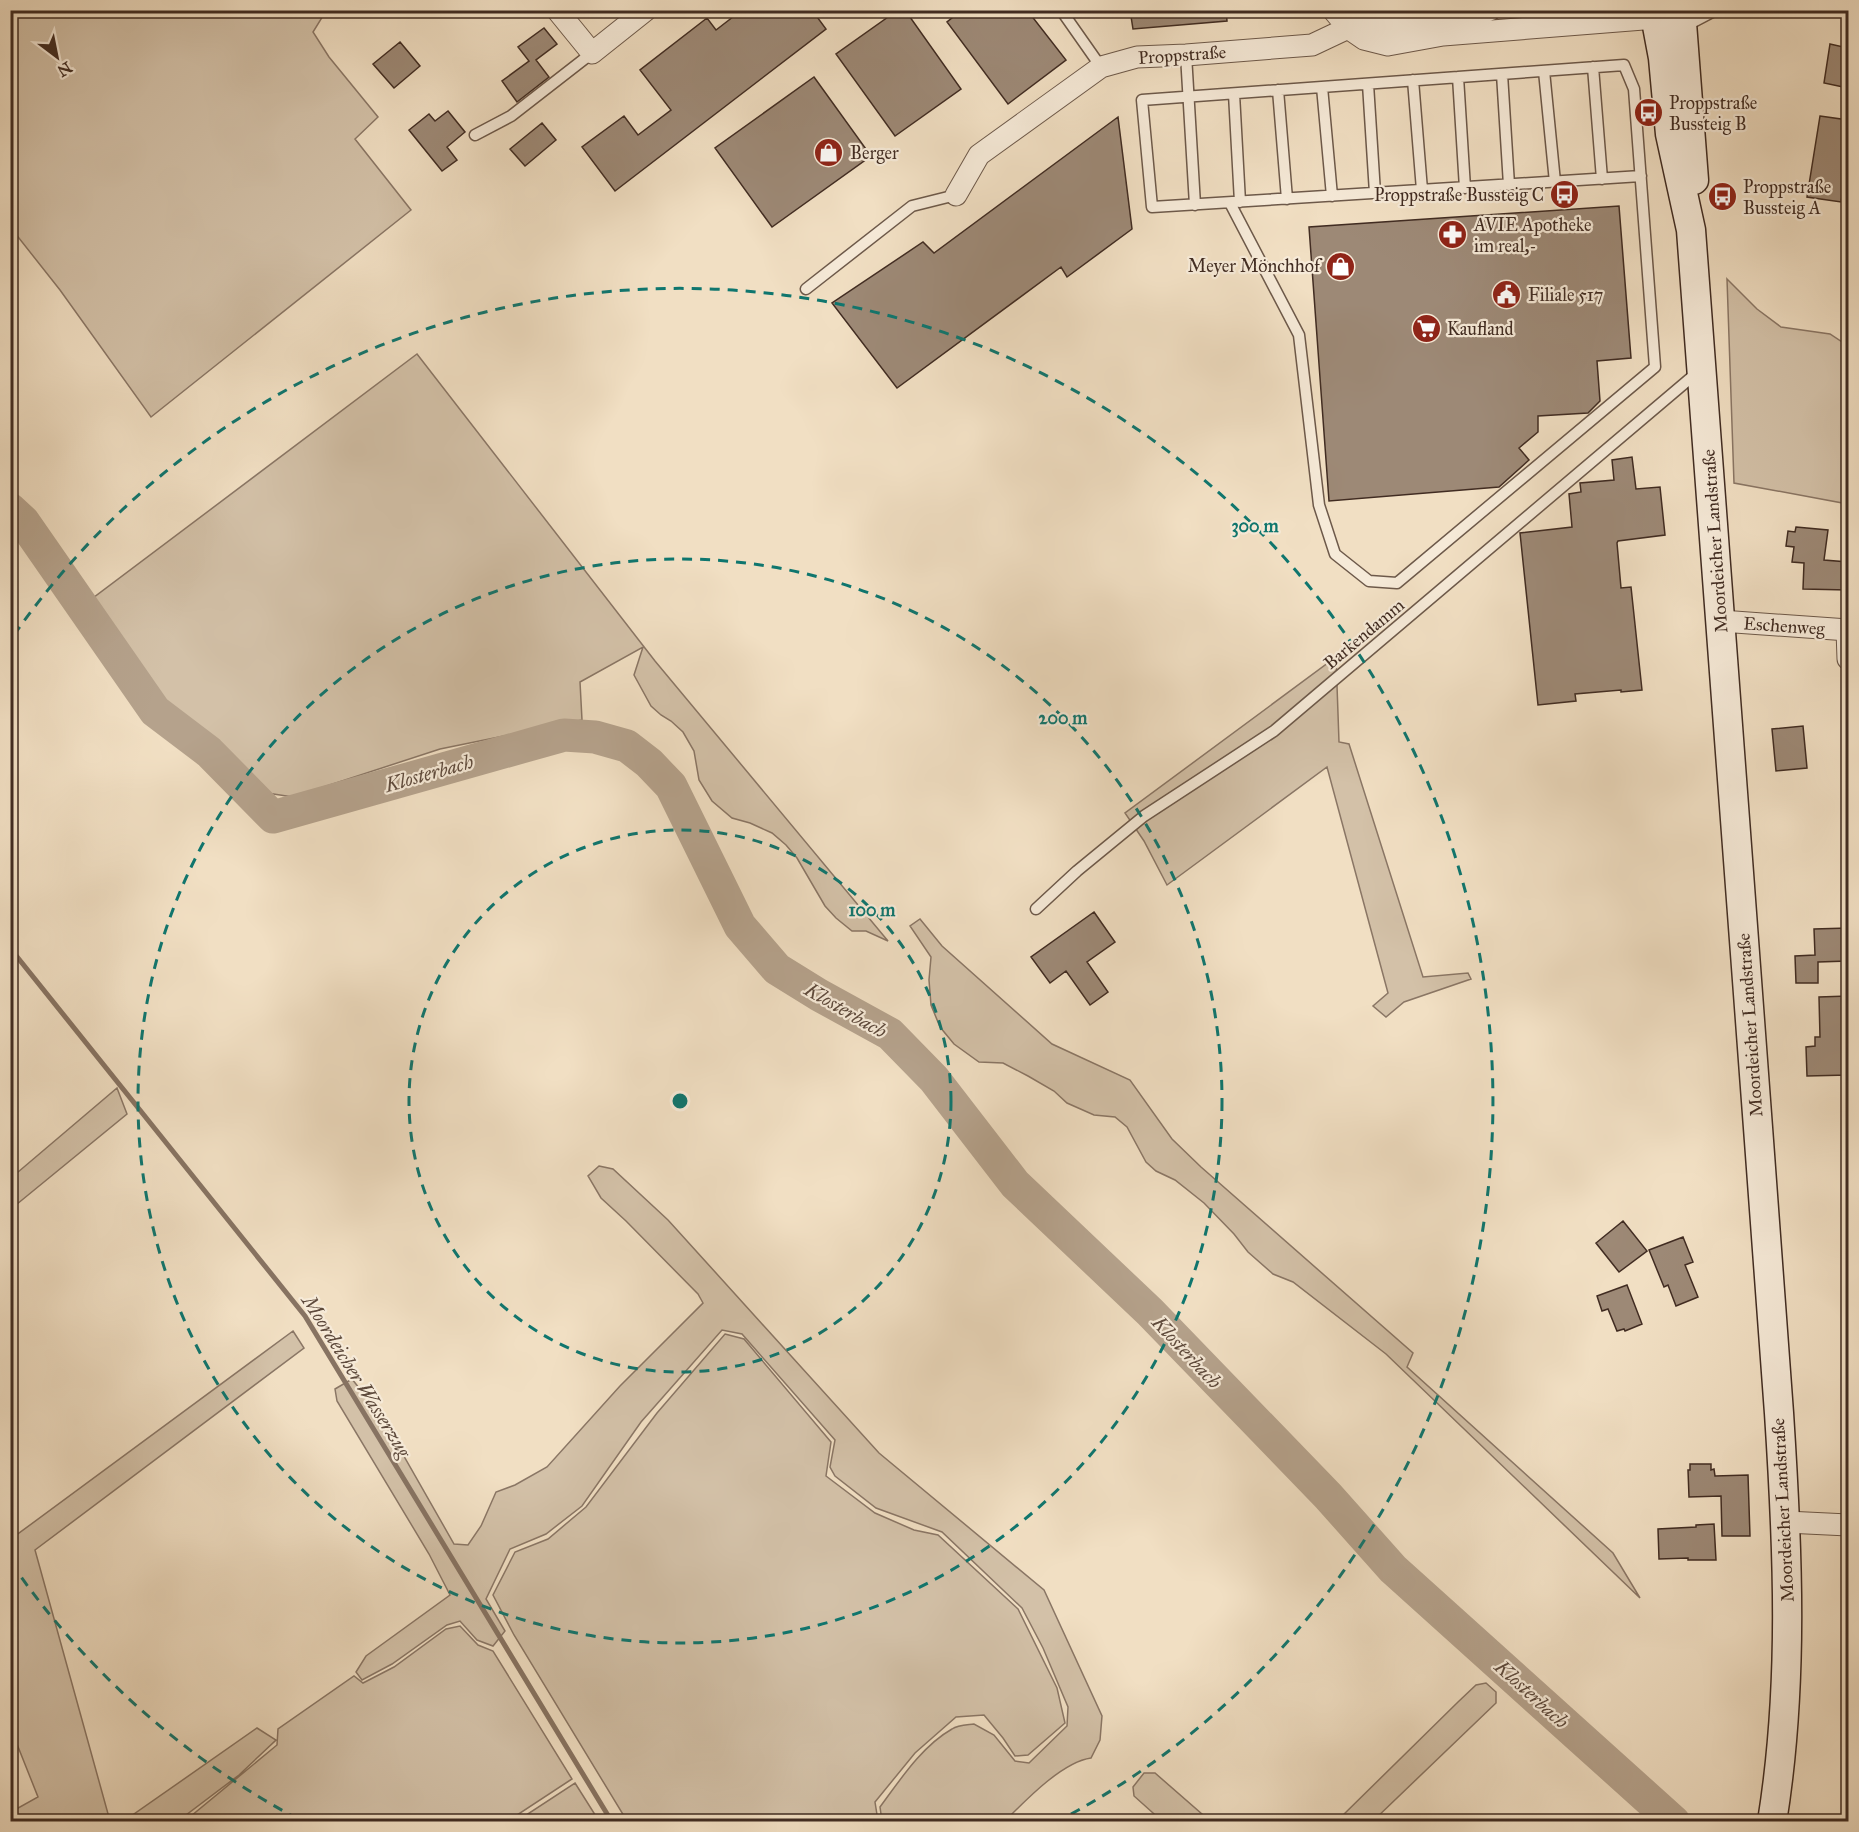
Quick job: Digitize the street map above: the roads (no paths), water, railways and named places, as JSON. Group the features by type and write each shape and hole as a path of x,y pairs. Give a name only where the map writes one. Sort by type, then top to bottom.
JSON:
{"main road":[{"name":"Moordeicher Landstraße","path":"1668,15 1695,191 1691,230 1786,1522 1788,1651 1782,1743 1773,1821"}],"street":[{"path":"557,10 592,53 646,10"},
{"path":"1333,10 1350,19 1364,39 1388,45 1443,35 1668,15"},
{"name":"Proppstraße","path":"956,195 979,155 1101,67 1137,57 1312,45 1350,19 1360,25 1372,26 1458,11 1490,10"},
{"name":"Eschenweg","path":"1721,621 1848,630 1848,659"},
{"path":"1786,1522 1848,1525"}],"lane":[{"path":"1061,10 1101,67"},
{"path":"1668,15 1695,21 1716,10"},
{"path":"475,135 511,116 592,53"},
{"path":"1186,55 1195,205"},
{"path":"1234,94 1235,202 1299,335 1319,505 1335,554 1369,581 1397,583 1655,367 1641,176 1634,89 1624,65 1142,100 1152,207 1195,205 1235,202 1422,190 1466,188 1641,176"},
{"path":"1593,67 1602,179"},
{"path":"1544,71 1555,182"},
{"path":"1502,74 1509,185"},
{"path":"1458,77 1466,188"},
{"path":"1413,80 1422,190"},
{"path":"1368,84 1375,193"},
{"path":"1322,87 1332,196"},
{"path":"1278,90 1287,199"},
{"path":"806,289 912,206 956,195"},
{"name":"Barkendamm","path":"1036,909 1077,871 1144,816 1274,731 1702,369"}],"waterway":[{"name":"Klosterbach","path":"10,509 23,521 155,711 209,752 273,817 564,735 595,737 627,746 649,763 671,786 740,926 777,969 890,1034 934,1079 1015,1184 1150,1312 1328,1496 1393,1569 1674,1822"},
{"name":"Moordeicher Wasserzug","path":"10,948 305,1316 612,1822"}],"place":[{"name":"Proppstraße Bussteig B","path":"1648,113"},
{"name":"Berger","path":"829,153"},
{"name":"Proppstraße Bussteig C","path":"1565,195"},
{"name":"Proppstraße Bussteig A","path":"1722,197"},
{"name":"AVIE Apotheke im real,-","path":"1453,235"},
{"name":"Meyer Mönchhof","path":"1341,266"},
{"name":"Filiale 517","path":"1507,295"},
{"name":"Kaufland","path":"1426,329"}]}
